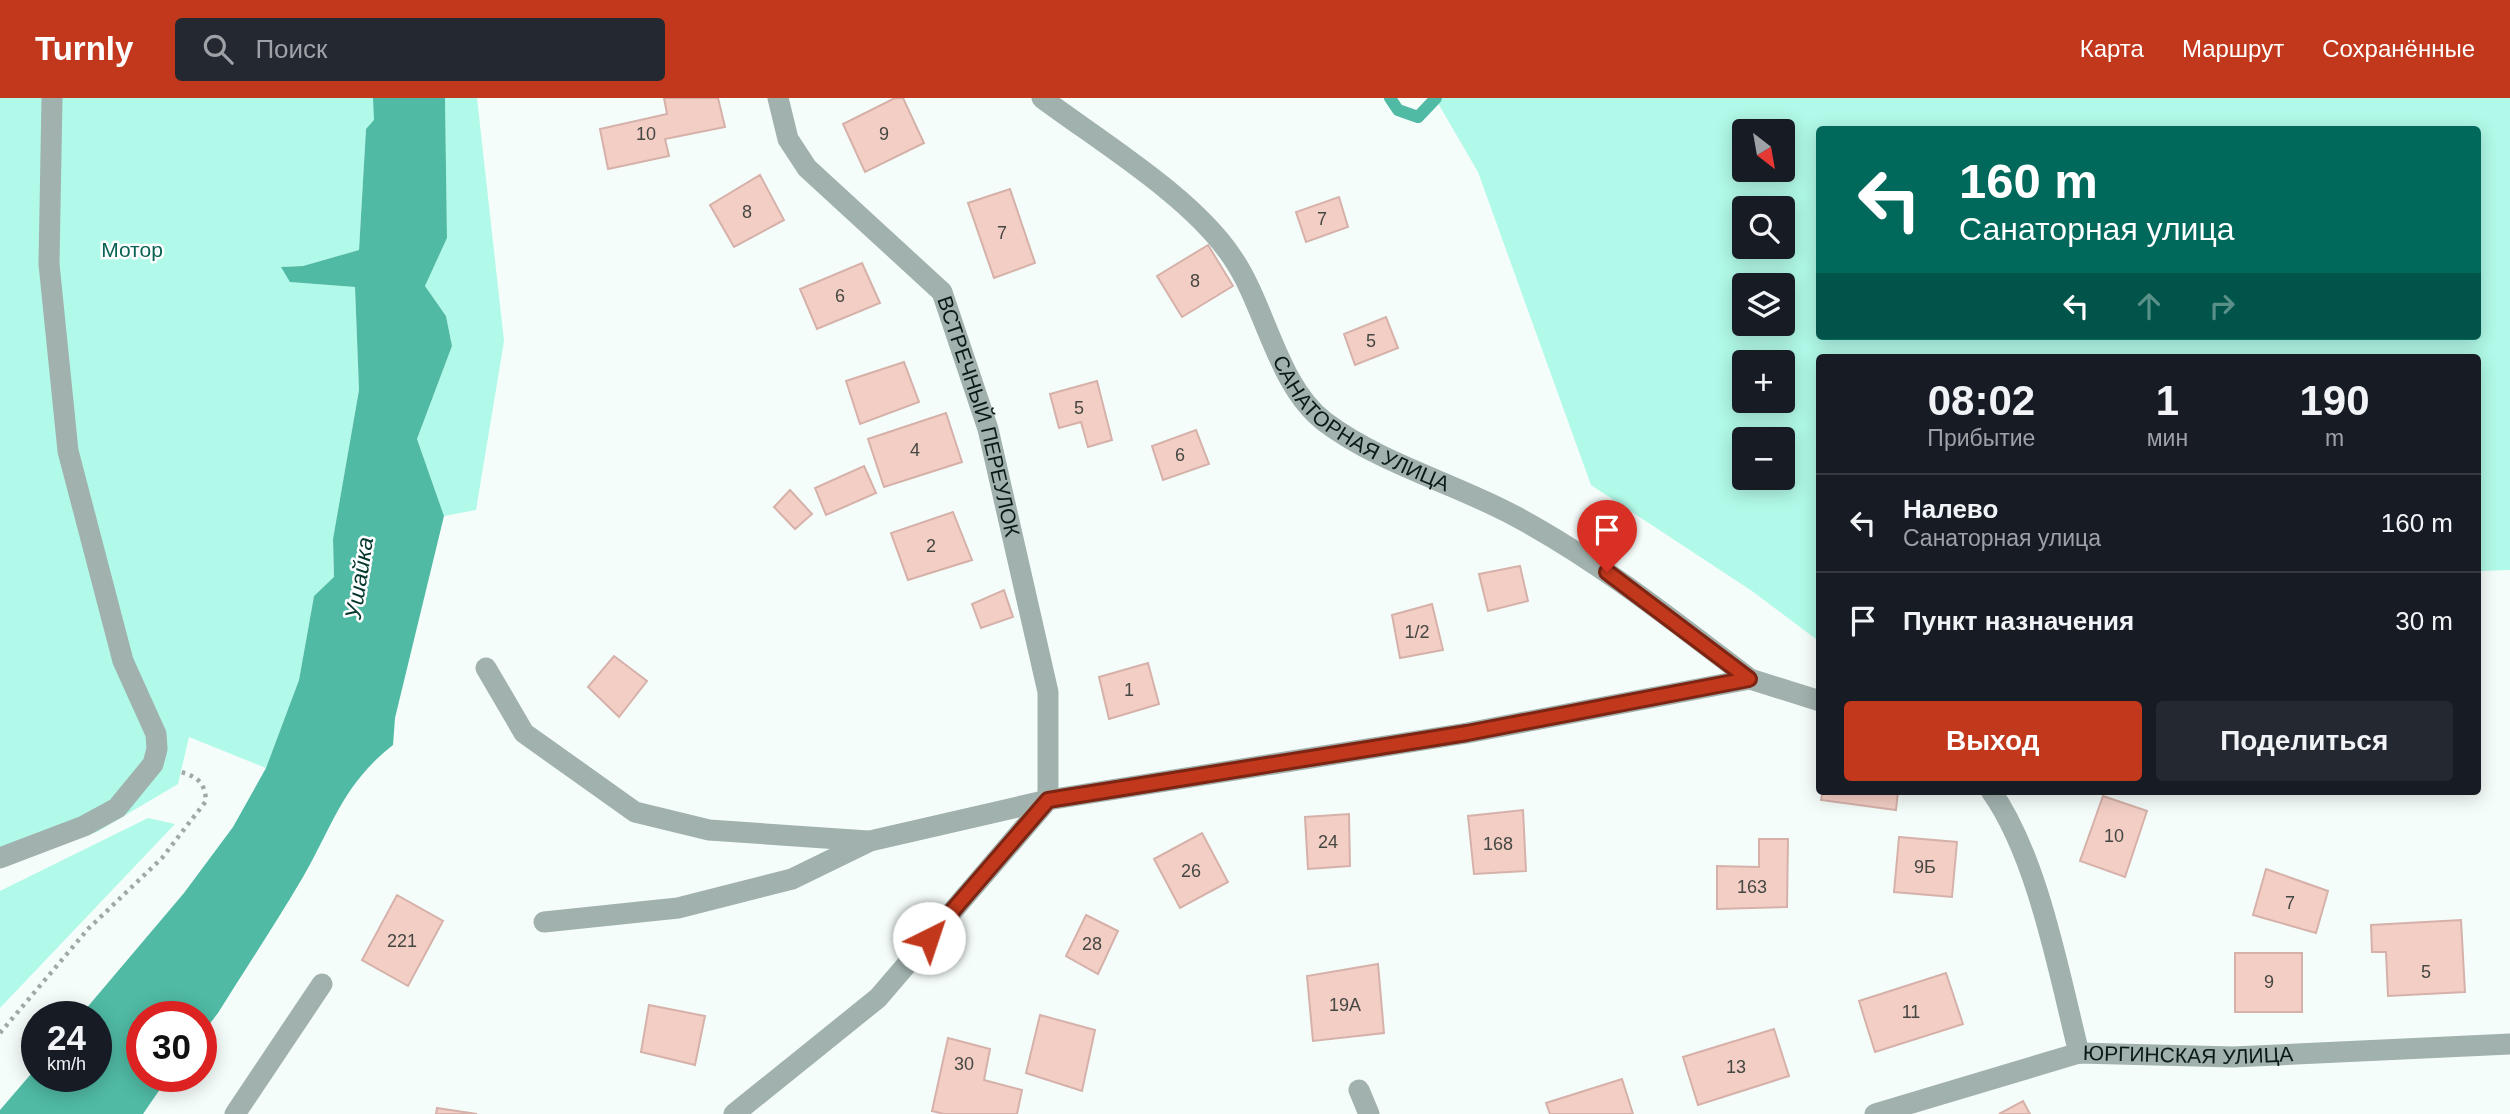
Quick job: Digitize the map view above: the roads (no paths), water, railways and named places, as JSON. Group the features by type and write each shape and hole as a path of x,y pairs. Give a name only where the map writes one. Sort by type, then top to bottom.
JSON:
{"street":[{"path":"0,858 84,826 117,808 153,764 156,734 123,661 68,451 49,264 52,98"},
{"name":"ВСТРЕЧНЫЙ ПЕРЕУЛОК","path":"778,98 788,139 807,168 942,292 988,429 1048,692 1048,800"},
{"name":"САНАТОРНАЯ УЛИЦА","path":"1042,98 1173,197 1205,225 1233,258 1300,397 1324,421 1353,440 1515,516 1630,586 1749,679"},
{"path":"486,668 524,733 635,812 709,830 870,841"},
{"path":"544,922 678,908 792,879 870,841 1048,800 1467,733 1749,679 1816,700"},
{"path":"1994,795 2007,813 2041,906 2079,1053"},
{"path":"733,1114 878,998 1048,800"},
{"path":"235,1114 322,984"},
{"name":"ЮРГИНСКАЯ УЛИЦА","path":"1875,1114 2079,1053 2233,1057 2510,1044"},
{"path":"1359,1090 1369,1114"}],"water":[{"name":"Ушайка","path":"373,98 445,98 447,238 425,286 446,316 452,346 417,439 444,516 395,718 393,745 350,790 293,894 217,1014 217,1001 126,1001 126,1092 158,1092 143,1114 0,1114 0,1110 21,1086 21,1092 112,1092 112,1001 93,1001 184,893 233,827 266,768 299,680 314,596 334,577 333,539 359,390 355,287 290,282 281,267 303,266 359,250 366,129 374,120"}],"waterway":[{"path":"1390,98 1398,110 1418,117 1436,98"}],"park label":[{"name":"Мотор","path":"132,250"}]}
